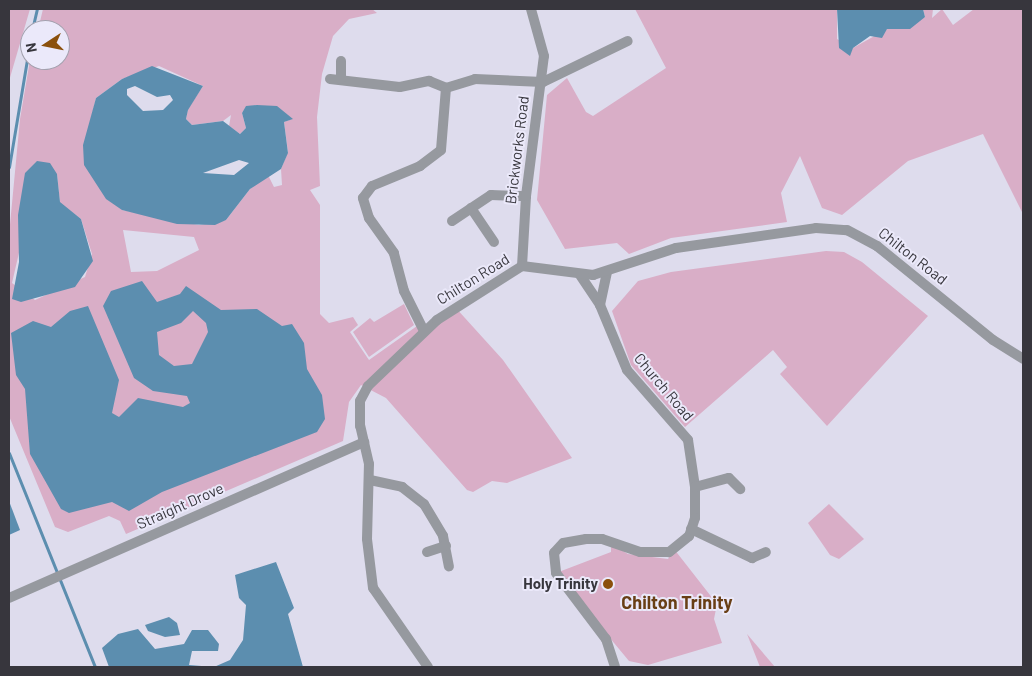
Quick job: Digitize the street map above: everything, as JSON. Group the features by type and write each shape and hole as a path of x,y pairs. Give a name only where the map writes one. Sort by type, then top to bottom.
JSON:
{"street":[{"path":"531,9 544,56 543,82 628,41"},
{"path":"341,60 341,79"},
{"path":"330,78 400,87 429,81 446,88 441,150 420,166 372,186 363,198 369,218 394,253 404,291 424,331"},
{"name":"Brickworks Road","path":"446,88 475,79 543,82 526,196 522,266"},
{"path":"452,221 491,195 526,196"},
{"path":"471,208 494,242"},
{"name":"Chilton Road","path":"428,667 373,588 367,539 370,480 359,414 364,392 424,331 522,266 580,275 607,273 676,248 816,228 847,230 877,246 993,340 1023,359"},
{"path":"600,305 607,273"},
{"name":"Church Road","path":"580,275 600,305 627,370 688,440 695,487 691,529"},
{"name":"Straight Drove","path":"9,598 364,442"},
{"path":"695,487 729,478 740,489"},
{"path":"370,480 392,483 418,499 435,520 446,546 448,566"},
{"path":"615,667 606,639 556,573 556,547 602,539 640,552 663,553 678,546 691,529 752,558 766,552"},
{"path":"427,552 446,546"}],"shaded area":[{"path":"9,9 30,9 27,20 20,20 20,43 9,81"},
{"path":"43,9 372,9 377,13 349,19 333,36 322,74 317,117 320,186 310,190 320,205 320,314 329,323 353,317 358,325 350,332 369,360 417,326 421,333 455,307 503,360 572,458 507,483 492,481 473,492 467,490 386,398 361,385 349,402 343,441 126,534 120,521 109,516 68,532 55,527 9,416 9,235 20,119 28,70 70,70 70,20 40,20","holes":["159,66 203,86 188,109 186,119 192,125 223,121 231,115 229,126 240,134 246,128 242,113 246,107 257,105 292,119 284,122 288,152 281,169 282,185 274,187 268,175 250,189 226,220 199,225 122,210 91,119 96,98 122,79","57,174 60,203 81,219 92,254 85,277 35,300 12,283 21,244","123,230 194,237 199,250 157,271 131,272"]},
{"path":"635,9 837,9 837,39 853,48 887,29 898,29 925,17 923,9 933,9 932,18 942,9 953,25 974,9 1023,9 1023,214 983,134 908,161 842,215 822,208 800,156 781,193 787,222 671,238 629,254 617,243 565,249 537,200 547,95 567,78 586,112 593,116 666,68"},
{"path":"826,251 844,252 862,262 928,316 827,426 780,374 787,367 773,350 685,427 631,365 612,311 638,281 671,272"},
{"path":"404,304 414,325 369,357 353,332 370,318 374,322"},
{"path":"829,504 864,539 839,559 830,555 808,523"},
{"path":"611,544 628,554 668,559 674,549 717,604 714,619 722,643 648,665 629,661 556,573 611,552"},
{"path":"747,634 775,667 760,667"}],"water":[{"path":"837,9 923,9 925,17 910,29 887,29 882,38 870,36 853,48 850,56 839,48"},
{"path":"152,66 203,86 188,110 186,119 192,125 223,121 240,134 246,128 242,113 246,106 277,106 293,119 284,122 288,153 281,169 250,189 226,220 215,225 177,224 122,210 106,199 84,165 83,145 96,98 122,79","holes":["135,86 157,97 170,95 173,100 163,110 143,111 127,95 127,89","239,160 249,163 234,175 203,173"]},
{"path":"37,161 50,163 57,174 60,202 81,219 93,261 75,287 21,302 12,299 19,262 18,215 25,173"},
{"path":"142,281 157,302 180,294 186,286 221,310 257,309 282,326 292,324 304,343 307,369 322,395 325,419 317,432 162,492 129,511 112,502 69,513 61,509 30,454 25,389 16,375 11,333 33,321 51,327 70,311 88,306 119,380 112,413 119,417 138,398 183,407 190,403 187,396 153,391 134,378 103,306 111,291","holes":["193,311 206,323 208,332 192,364 174,366 159,355 157,332 181,323"]},
{"path":"9,501 20,530 9,535"},
{"path":"276,562 294,608 288,614 303,667 214,667 230,660 243,640 246,605 239,598 235,575"},
{"path":"169,617 177,623 180,635 165,637 148,631 145,625"},
{"path":"138,629 155,649 184,644 192,630 208,630 219,644 218,651 192,651 189,665 214,667 109,667 102,648 118,634"}],"waterway":[{"path":"34,20 37,9"},
{"path":"9,167 25,70"},
{"path":"9,453 95,667"}],"place":[{"name":"Holy Trinity","path":"608,584"}],"district":[{"name":"Chilton Trinity","path":"677,602"}]}
